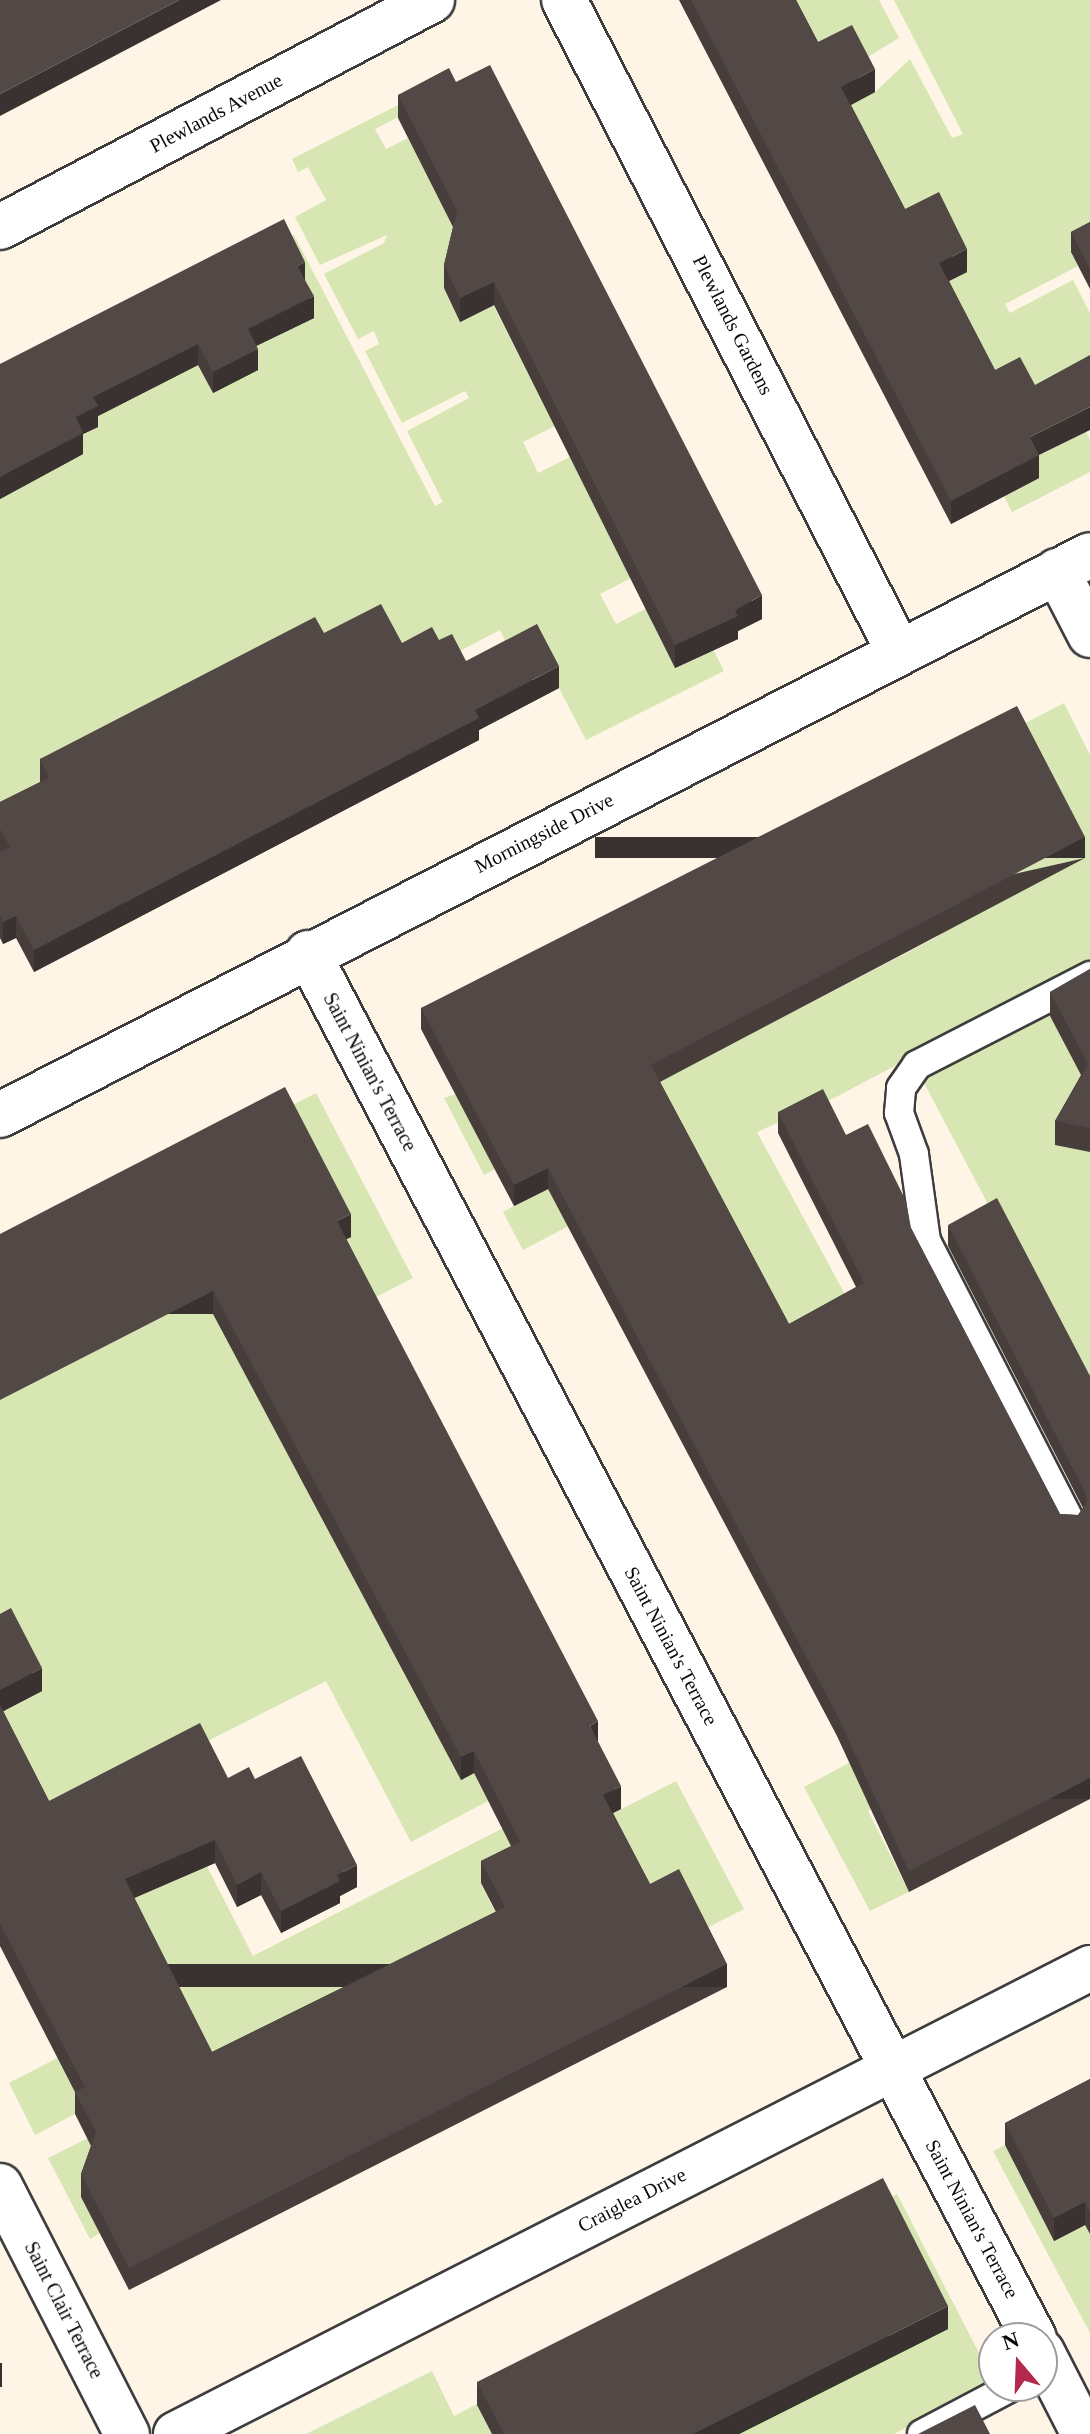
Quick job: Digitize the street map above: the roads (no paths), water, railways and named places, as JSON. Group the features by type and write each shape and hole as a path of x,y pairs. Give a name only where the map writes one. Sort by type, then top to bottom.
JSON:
{"street":[{"name":"Plewlands Avenue","path":"0,227 432,0"},
{"name":"Plewlands Gardens","path":"564,0 899,652"},
{"name":"Morningside Drive","path":"0,1115 308,953 1073,563"},
{"path":"1073,563 1090,635"},
{"name":"Saint Ninian's Terrace","path":"308,953 892,2068 1016,2322"},
{"name":"Craiglea Drive","path":"176,2434 1090,1968"},
{"name":"Saint Clair Terrace","path":"0,2186 127,2434"},
{"name":"Saint Ninian's Terrace","path":"1058,2396 1084,2434"}],"lane":[{"path":"1070,1521 926,1241 914,1154 899,1113 901,1088 917,1065 1090,976"},
{"path":"922,2434 978,2399"}]}
